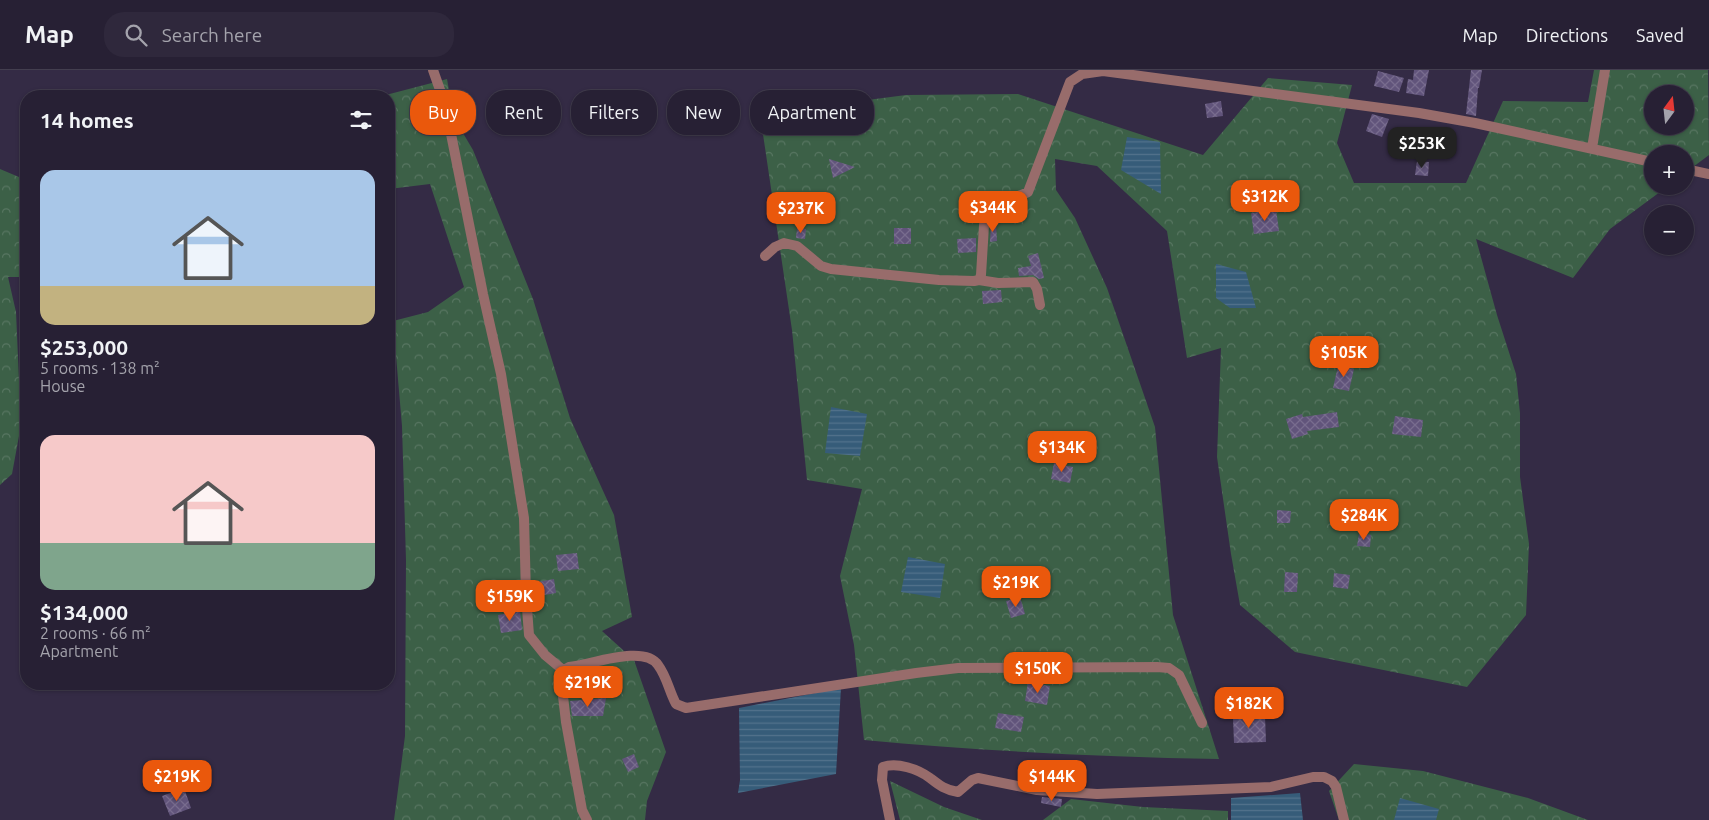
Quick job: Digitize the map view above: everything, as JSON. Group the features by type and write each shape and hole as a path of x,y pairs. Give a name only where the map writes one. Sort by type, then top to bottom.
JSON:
{"street":[{"path":"433,70 445,104 501,374 524,518 529,635 531,640 545,655 563,670"},
{"path":"979,280 981,275 985,209 990,204 1022,196 1028,192 1070,82 1082,74 1103,70 1141,72 1474,122 1644,160"},
{"path":"1592,148 1605,70"},
{"path":"1694,171 1709,174"},
{"path":"765,256 775,247 784,243 797,246 821,266 831,268 939,280 979,280 998,283 1033,282 1038,289 1040,305"},
{"path":"587,820 582,810 566,722 561,679 563,670 568,667 632,655 650,657 656,662 664,674 676,704 686,708 916,672 958,668 1168,668 1179,675 1202,723"},
{"path":"890,820 882,780 883,767 887,766 900,766 914,770 929,777 943,788 958,792 972,780 981,778 1037,790 1097,794 1271,787 1313,777 1324,777 1332,781 1336,788 1344,820"}],"green space":[{"path":"1594,70 1708,70 1709,155 1694,166 1694,145 1644,145 1644,195 1656,195 1610,229 1573,278 1476,239 1516,374 1520,413 1520,477 1529,544 1526,615 1467,687 1295,652 1240,605 1217,457 1221,348 1187,358 1167,231 1097,166 1055,159 1056,190 1075,218 1107,288 1155,427 1173,615 1219,759 1041,753 864,740 854,645 840,576 862,489 807,480 792,330 763,135 874,135 874,99 906,95 1018,94 1203,155 1268,78 1352,85 1337,143 1354,183 1466,183 1503,101 1588,102"},
{"path":"447,79 449,90 410,90 410,135 464,135 473,150 533,299 570,418 614,515 632,617 602,631 634,660 666,752 647,801 645,820 394,820 405,736 406,560 402,426 395,344 395,320 428,312 464,287 430,184 395,188 395,93"},
{"path":"0,169 20,177 20,277 8,277 16,312 20,430 12,474 0,485"},
{"path":"1354,764 1423,771 1528,798 1588,820 1339,820 1329,791"},
{"path":"890,781 944,807 982,820 900,820"},
{"path":"1071,799 1143,807 1228,811 1228,820 1043,820"}],"water":[{"path":"1127,137 1160,142 1161,194 1121,170"},
{"path":"1216,264 1246,272 1256,308 1230,308 1216,298"},
{"path":"831,407 867,414 860,456 825,453"},
{"path":"908,557 945,564 940,598 901,592"},
{"path":"841,688 836,774 738,793 740,780 739,708"},
{"path":"1300,793 1303,820 1231,820 1231,798"},
{"path":"1400,798 1439,809 1436,820 1394,820"}],"building":[{"path":"1414,70 1429,70 1424,96 1406,93 1408,79 1413,80"},
{"path":"1471,70 1482,70 1478,88 1476,116 1466,114"},
{"path":"1378,71 1404,78 1399,92 1374,86"},
{"path":"1221,101 1223,116 1207,118 1205,104"},
{"path":"1372,114 1389,119 1382,137 1366,131"},
{"path":"1399,141 1414,143 1412,155 1398,153"},
{"path":"829,159 855,167 833,178"},
{"path":"1417,161 1429,162 1428,176 1415,175"},
{"path":"1276,209 1279,231 1254,234 1251,213"},
{"path":"991,224 996,224 997,241 990,242"},
{"path":"797,228 806,229 805,239 796,238"},
{"path":"894,228 911,228 911,244 894,244"},
{"path":"976,238 976,252 958,253 957,239"},
{"path":"1038,253 1044,278 1039,279 1033,275 1019,276 1018,268 1031,266 1028,256"},
{"path":"1001,290 1002,302 983,304 982,291"},
{"path":"1338,366 1354,369 1349,391 1333,388"},
{"path":"1337,412 1339,427 1307,431 1308,434 1292,439 1286,419 1302,414 1303,417"},
{"path":"1395,416 1423,420 1421,437 1392,434"},
{"path":"1054,463 1073,467 1070,483 1051,479"},
{"path":"1277,510 1291,511 1290,523 1277,523"},
{"path":"1359,534 1371,535 1370,547 1357,546"},
{"path":"577,553 579,569 558,571 556,555"},
{"path":"1285,572 1298,573 1297,592 1284,592"},
{"path":"1334,573 1350,575 1348,589 1333,587"},
{"path":"554,579 556,593 533,597 533,583"},
{"path":"480,593 500,595 498,608 479,607"},
{"path":"1020,597 1025,614 1011,618 1006,601"},
{"path":"520,611 522,630 501,633 498,615"},
{"path":"1028,682 1050,686 1047,705 1025,701"},
{"path":"606,698 603,716 572,716 570,701"},
{"path":"998,713 1024,717 1021,732 995,728"},
{"path":"1265,716 1266,742 1234,743 1233,717"},
{"path":"634,754 639,767 628,772 622,759"},
{"path":"184,788 191,808 170,816 162,796"},
{"path":"1042,797 1062,799 1061,807 1041,803"}]}
